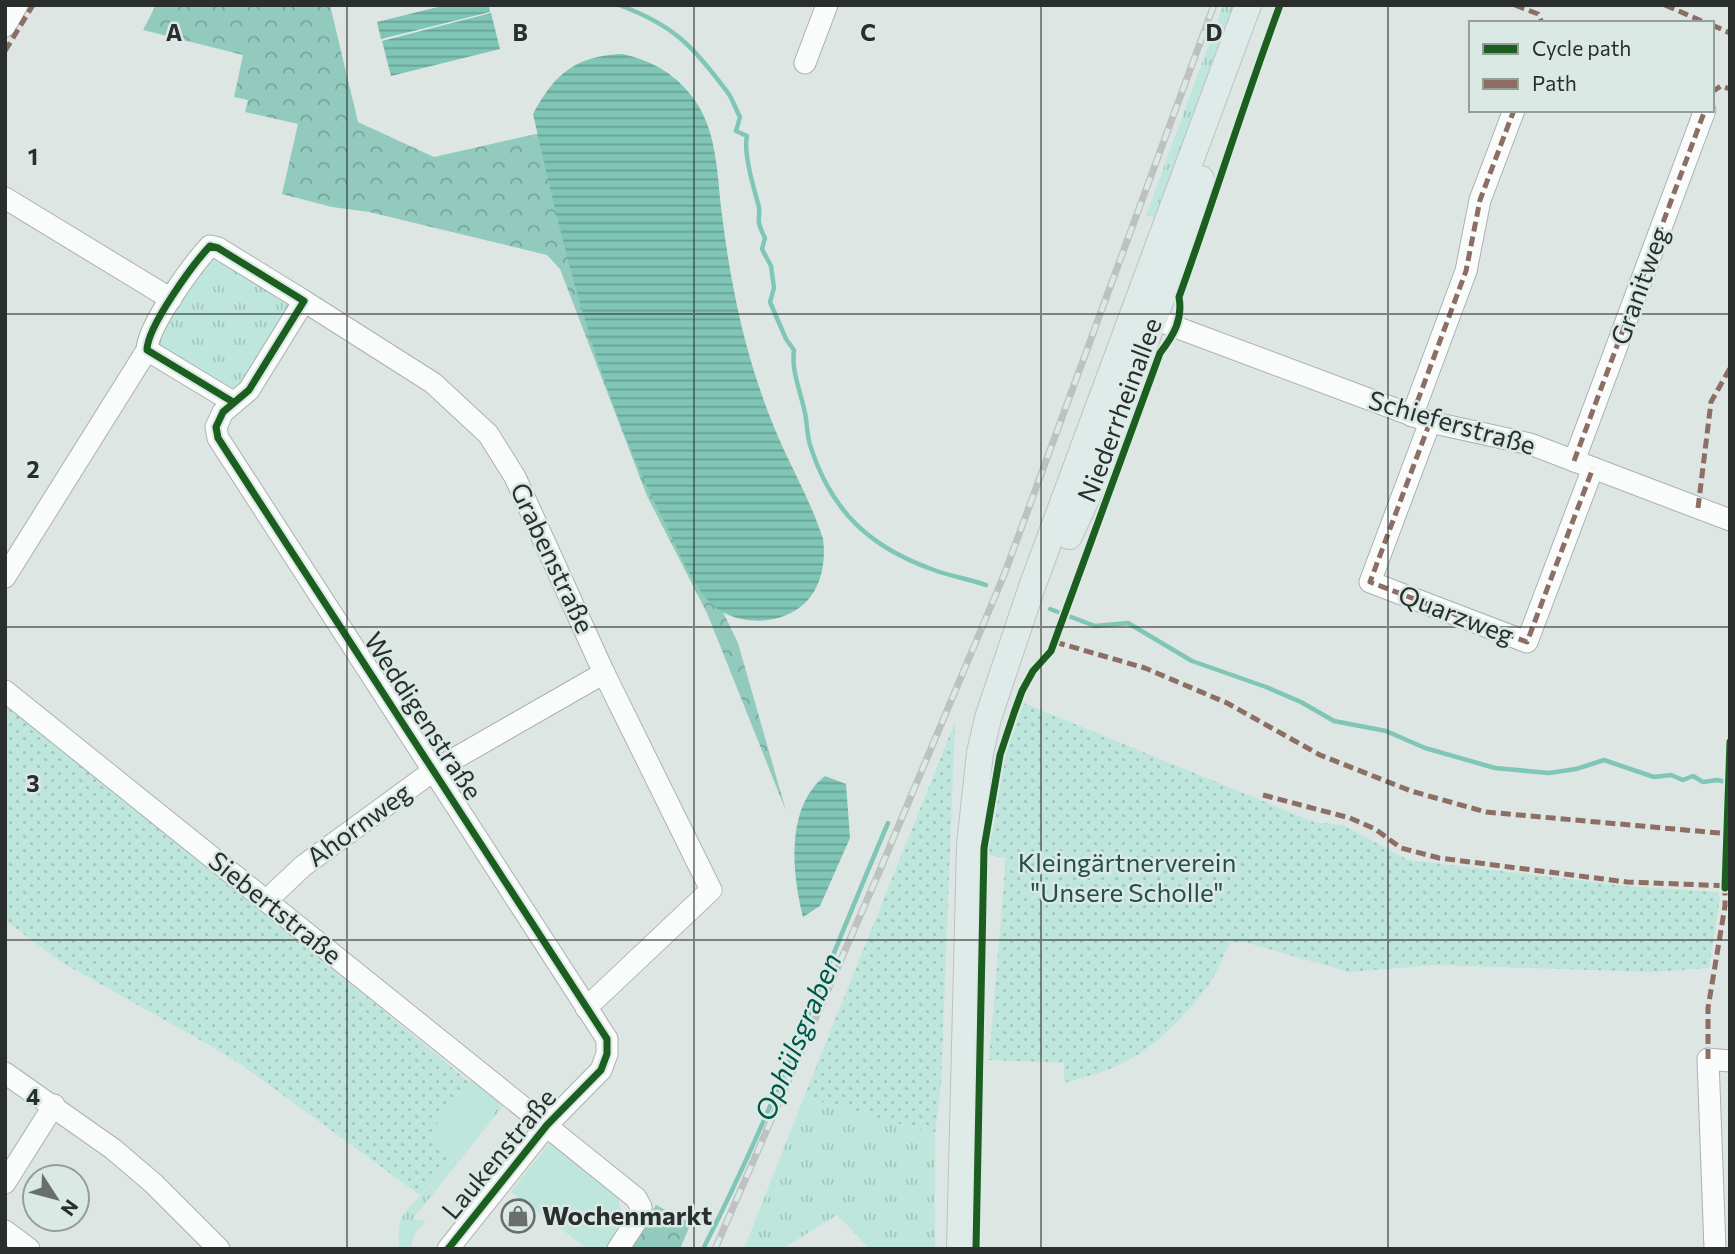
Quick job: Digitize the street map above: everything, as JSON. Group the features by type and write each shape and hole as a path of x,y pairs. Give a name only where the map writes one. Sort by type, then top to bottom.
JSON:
{"main road":[{"name":"Niederrheinallee","path":"960,1249 970,845 974,810 1006,702 1062,552 1098,471 1144,316 1248,5"},
{"name":"Niederrheinallee","path":"1144,316 1185,234 1210,148 1262,5"}],"street":[{"path":"5,26 18,5"},
{"path":"805,63 827,5"},
{"path":"1421,419 1466,271 1480,201 1513,112"},
{"name":"Granitweg","path":"1584,465 1704,112"},
{"path":"5,198 171,299 147,340 147,350 5,577"},
{"name":"Grabenstraße","path":"171,299 198,258 210,246 218,248 433,383 488,434 514,477 604,673 711,890 586,1008"},
{"name":"Weddigenstraße","path":"304,301 249,390 223,412 216,427 218,438 607,1040 607,1054"},
{"name":"Schieferstraße","path":"1144,316 1421,419 1517,441 1730,520"},
{"path":"147,350 233,402"},
{"name":"Quarzweg","path":"1421,419 1370,582 1527,642 1584,465"},
{"name":"Ahornweg","path":"266,901 303,866 433,771 604,673"},
{"name":"Siebertstraße","path":"5,691 636,1198 641,1207 639,1217 618,1249"},
{"name":"Laukenstraße","path":"448,1249 547,1125 601,1070 607,1054"},
{"path":"1715,1249 1708,1059 1730,1061"},
{"path":"5,1073 113,1149 143,1174 219,1249"},
{"path":"5,1182 54,1105"},
{"path":"5,1231 29,1249"}],"green space":[{"path":"156,5 330,5 358,122 434,157 540,133 660,482 738,643 786,811 707,613 647,496 560,269 547,255 282,194 298,124 245,112 248,100 234,97 243,55 143,30"},
{"path":"1223,5 1242,5 1163,218 1146,216"},
{"path":"214,257 290,303 292,314 237,393 162,352 157,342 176,298"},
{"path":"5,702 226,880 468,1081 429,1135 457,1157 420,1195 232,1058 61,962 5,920"},
{"name":"Kleingärtnerverein \"Unsere Scholle\"","path":"1021,702 1314,822 1343,825 1408,860 1626,886 1717,892 1720,897 1709,968 1652,972 1435,965 1349,972 1248,943 1231,942 1209,985 1188,1010 1148,1048 1118,1066 1064,1083 1064,1063 989,1060 1006,858 989,855 989,843 1002,762"},
{"path":"955,722 941,1084 935,1134 804,1097"},
{"path":"472,1080 502,1102 457,1157 429,1135 468,1081"},
{"path":"804,1097 935,1134 935,1249 870,1249 837,1215 782,1249 744,1249"},
{"path":"502,1102 504,1105 413,1219 426,1221 415,1233 410,1249 400,1249 400,1221 404,1213 457,1157"},
{"path":"552,1140 617,1190 624,1227 610,1246 588,1249 511,1192"},
{"path":"656,1205 691,1223 680,1249 628,1249"}],"shaded area":[{"path":"446,5 489,5 490,12 381,39 377,22"},
{"path":"491,13 500,49 391,76 382,41"},
{"path":"622,54 644,60 664,70 681,84 696,102 713,142 730,269 755,375 774,427 823,539 823,564 811,597 782,617 754,621 727,614 705,597 694,581 643,478 603,377 586,325 533,114 550,88 568,69 592,58"},
{"path":"825,776 846,784 850,838 820,906 803,917 796,881 795,842 803,805 812,789"}],"waterway":[{"name":"Ophülsgraben","path":"619,5 669,30 693,50 730,96 740,117 736,131 747,136 748,161 759,207 759,223 765,238 762,249 771,266 774,288 770,302 786,339 794,350 795,374 809,441 829,489 856,524 890,550 934,570 986,585"},
{"path":"1050,609 1095,626 1128,623 1192,661 1266,687 1301,702 1334,721 1386,731 1425,748 1495,768 1549,773 1576,769 1604,760 1654,777 1671,775 1683,780 1693,776 1703,782 1717,780 1730,783"},
{"name":"Ophülsgraben","path":"703,1249 777,1091 888,823"}],"railway":[{"path":"715,1249 877,877 1004,575 1214,5"}],"marked path":[{"path":"5,51 33,5"},
{"path":"1515,5 1538,14 1541,21"},
{"path":"1665,5 1701,21"},
{"path":"1714,26 1730,33"},
{"path":"1714,91 1721,86 1730,89"},
{"path":"1412,416 1466,271 1480,200 1513,112"},
{"path":"1574,461 1704,112"},
{"path":"1698,508 1711,402 1730,368"},
{"path":"1430,422 1370,582 1527,642 1593,468"},
{"path":"1055,642 1145,668 1227,703 1320,755 1411,791 1486,812 1730,834"},
{"path":"1263,795 1350,818 1375,829 1401,848 1439,858 1627,882 1730,886"},
{"path":"1708,1059 1708,1008 1725,906 1725,882"}],"cycle path":[{"path":"976,1249 984,848 1000,755 1022,691 1033,671 1051,651 1160,353 1176,326 1180,312 1179,297 1280,5"},
{"path":"233,402 147,350 162,312 210,246 218,248 304,301 249,390 223,412 216,427 218,438 607,1039 607,1054 601,1070 547,1125 448,1249"},
{"path":"1725,888 1730,742"}],"place":[{"name":"Wochenmarkt","path":"518,1216"}]}
